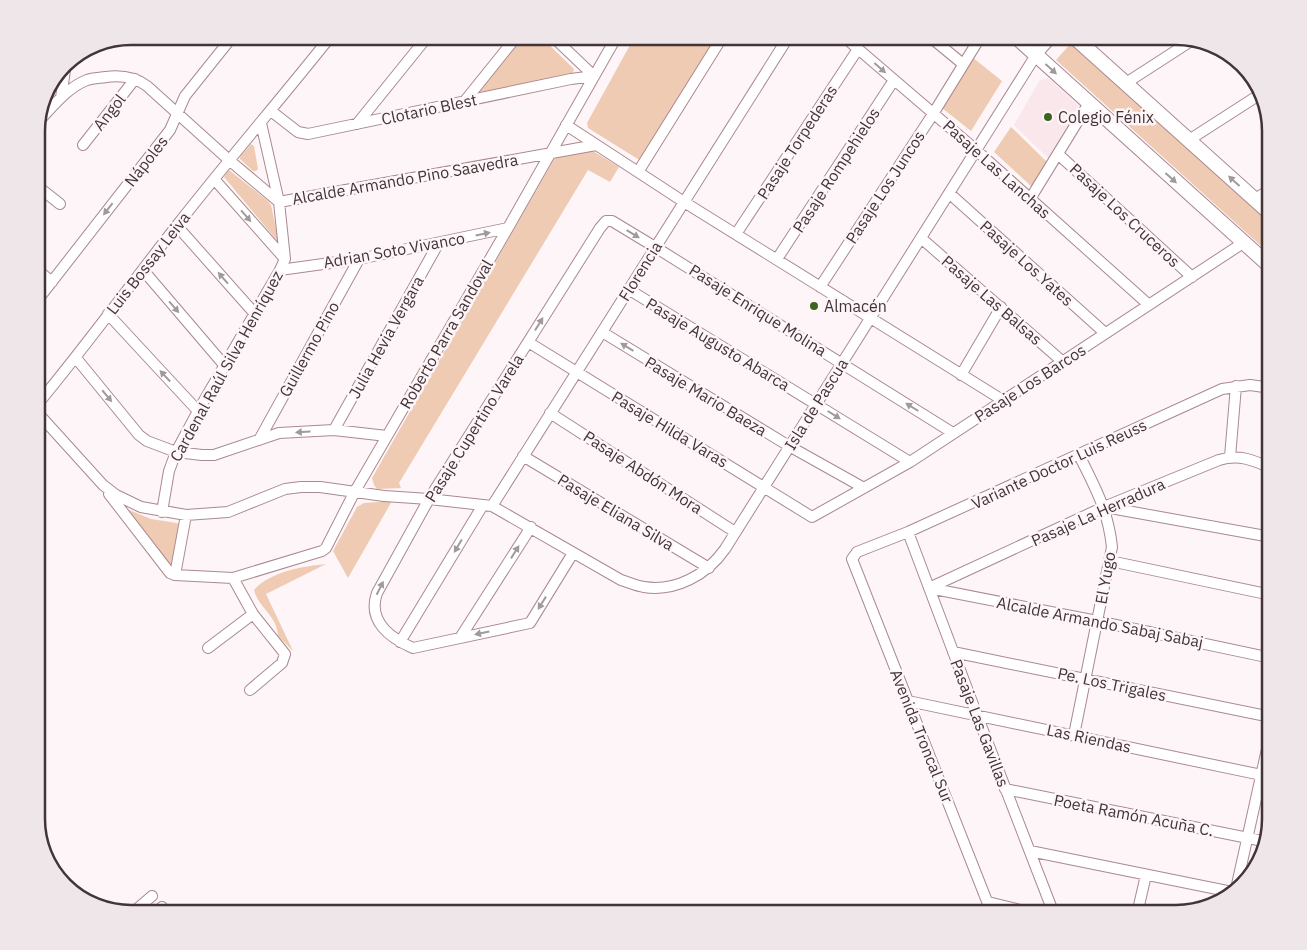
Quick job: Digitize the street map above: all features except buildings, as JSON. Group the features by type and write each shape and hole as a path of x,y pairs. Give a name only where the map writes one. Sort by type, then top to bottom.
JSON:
{"street":[{"name":"Nápoles","path":"45,291 170,130 185,96 226,45"},
{"path":"261,123 324,45"},
{"path":"357,124 421,45"},
{"path":"464,102 510,45"},
{"path":"561,45 594,76"},
{"name":"Roberto Parra Sandoval","path":"175,575 233,578 322,551 328,544 354,493 612,45"},
{"path":"638,172 717,45"},
{"name":"Florencia","path":"400,642 488,505 523,456 577,372 783,45"},
{"name":"Pasaje Las Lanchas","path":"853,45 976,150 1148,304"},
{"path":"940,45 963,64"},
{"name":"Pasaje Los Juncos","path":"820,286 934,114 975,45"},
{"path":"1024,45 1262,259"},
{"name":"Isla de Pascua","path":"488,505 531,527 621,580 644,587 659,588 674,585 686,581 709,568 717,560 735,532 1036,55 1045,45"},
{"path":"1083,45 1262,206"},
{"path":"1126,83 1184,46"},
{"name":"Pasaje Torpederas","path":"736,234 858,49"},
{"name":"Alcalde Armando Pino Saavedra","path":"47,112 74,87 88,80 118,75 135,79 147,86 279,202 596,145"},
{"name":"Clotario Blest","path":"271,111 298,132 304,134 571,79 594,76"},
{"path":"61,98 64,78"},
{"name":"Angol","path":"83,145 135,79"},
{"name":"Pasaje Rompehielos","path":"777,260 894,80"},
{"path":"1189,140 1255,98"},
{"path":"1030,199 1089,103"},
{"name":"Luis Bossay Leiva","path":"45,395 76,358 108,314 214,179 261,123"},
{"name":"Cardenal Raúl Silva Henríquez","path":"162,512 168,471 176,452 280,270 284,259 279,202 261,123"},
{"path":"566,125 684,202 1004,401"},
{"name":"Pasaje Los Cruceros","path":"1058,154 1192,277"},
{"path":"214,179 284,259"},
{"path":"45,192 60,204"},
{"name":"Pasaje Los Yates","path":"949,193 1105,334"},
{"path":"1255,199 1262,195"},
{"name":"Pasaje Cupertino Varela","path":"400,642 386,632 377,618 373,604 377,593 429,499 600,228 606,221 612,221"},
{"name":"Pasaje Enrique Molina","path":"612,221 953,433"},
{"path":"177,226 255,314"},
{"name":"Adrian Soto Vivanco","path":"280,270 359,259 508,228"},
{"name":"Pasaje Las Balsas","path":"921,238 1063,362"},
{"name":"Pasaje Los Barcos","path":"812,517 910,462 1243,243"},
{"name":"Julia Hevia Vergara","path":"334,430 438,244"},
{"name":"Guillermo Pino","path":"258,440 359,259"},
{"path":"143,270 226,366"},
{"path":"45,276 52,282"},
{"name":"Pasaje Augusto Abarca","path":"628,289 910,462"},
{"path":"961,374 1001,307"},
{"path":"108,314 198,411"},
{"name":"Pasaje Mario Baeza","path":"602,332 789,446 864,488"},
{"name":"Pasaje Hilda Varas","path":"528,342 812,517"},
{"path":"76,358 139,435 176,452 214,455 279,433 334,430 387,436"},
{"name":"Variante Doctor Luis Reuss","path":"852,559 858,552 908,532 1079,455 1222,388 1250,385 1262,387"},
{"path":"1236,386 1230,457 1245,458 1262,465"},
{"name":"Pasaje Abdón Mora","path":"550,413 735,532"},
{"path":"45,421 103,485 170,573 175,575 186,515"},
{"name":"El Yugo","path":"1074,735 1112,547 1104,507 1079,455"},
{"name":"Pasaje Eliana Silva","path":"523,456 709,568"},
{"name":"Pasaje La Herradura","path":"929,588 1104,507 1230,457"},
{"path":"103,485 116,495 141,508 186,515 228,512 285,490 301,487 320,487 354,493 488,505"},
{"path":"1104,507 1262,534"},
{"path":"460,638 531,527"},
{"name":"Pasaje Las Gavillas","path":"908,532 1051,905"},
{"path":"400,642 413,648 530,623 574,553"},
{"name":"Avenida Troncal Sur","path":"852,559 989,905"},
{"path":"1110,561 1262,593"},
{"path":"233,578 252,614 285,654 282,662 250,690"},
{"name":"Alcalde Armando Sabaj Sabaj","path":"929,588 1098,621 1262,656"},
{"path":"208,648 252,614"},
{"name":"Pe. Los Trigales","path":"953,652 1262,715"},
{"name":"Las Riendas","path":"908,701 1262,775"},
{"name":"Poeta Ramón Acuña C.","path":"1005,789 1259,840"},
{"path":"1238,878 1247,838 1262,789"},
{"path":"1030,851 1223,890"},
{"path":"1139,905 1146,875"},
{"path":"142,905 152,896"},
{"path":"988,902 1000,905"}],"shaded area":[{"path":"515,45 549,45 574,69 572,75 478,94 478,89"},
{"path":"630,45 713,45 641,161 588,128 587,123"},
{"path":"1069,45 1075,45 1181,139 1262,216 1262,247 1056,60"},
{"path":"972,57 1002,81 971,131 942,108"},
{"name":"Colegio Fénix","path":"1048,78 1081,108 1050,160 1014,125 1040,80"},
{"path":"1011,127 1047,162 1032,187 994,152"},
{"path":"251,144 254,146 258,169 256,171 253,171 240,159"},
{"path":"588,148 619,167 610,182 588,170 399,483 401,488 377,489 372,478 556,156"},
{"path":"229,170 271,205 279,243 224,177"},
{"path":"392,501 348,578 333,551 357,507 364,503"},
{"path":"122,507 151,519 177,523 179,526 175,568 169,567"},
{"path":"326,564 266,594 293,651 278,636 275,623 256,597 254,590 260,584 278,574 298,568"}],"place":[{"name":"Colegio Fénix","path":"1048,117"},
{"name":"Almacén","path":"814,306"}]}
